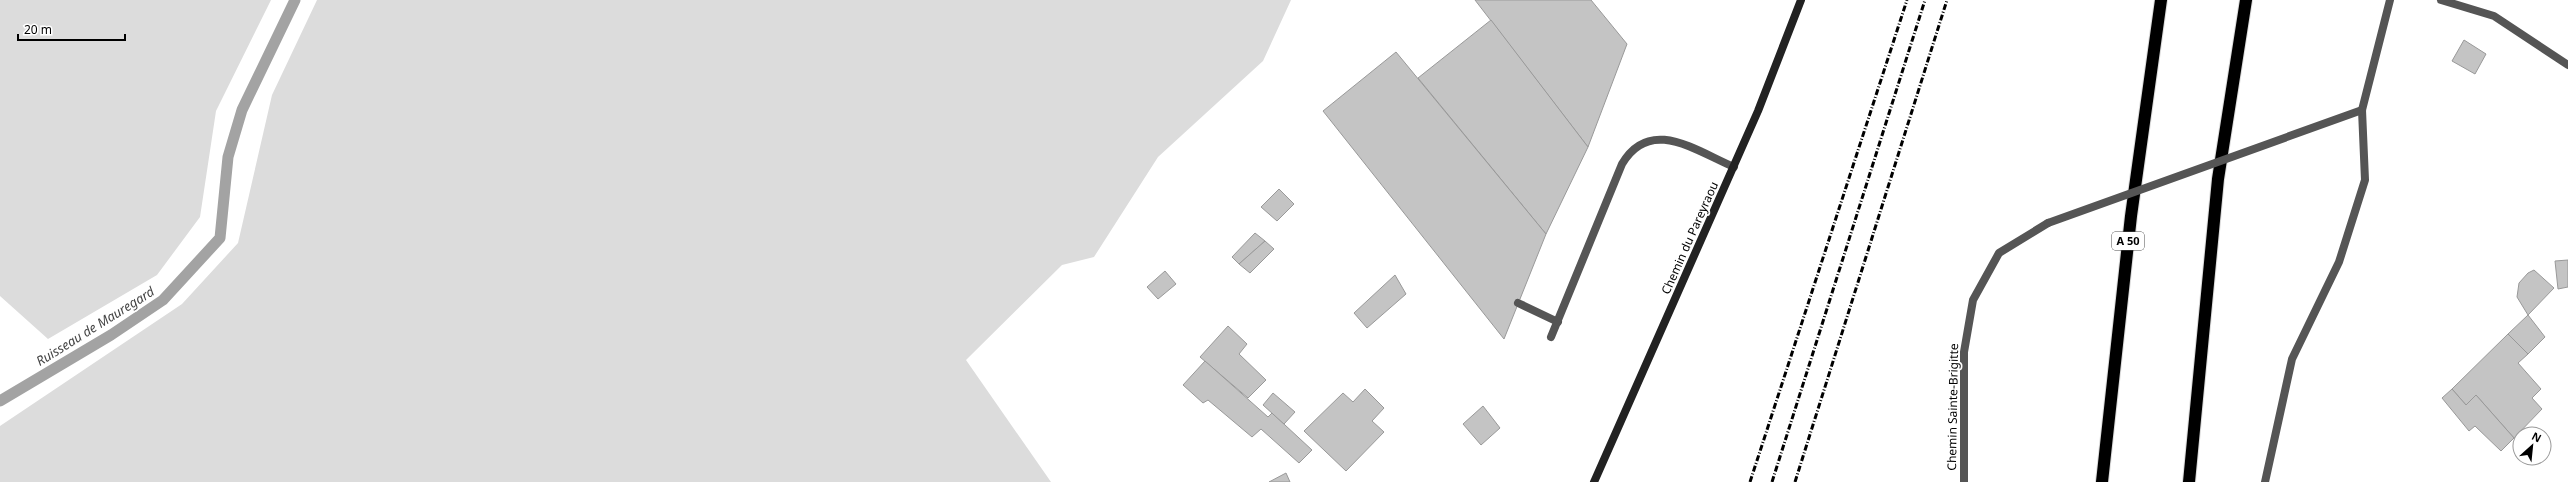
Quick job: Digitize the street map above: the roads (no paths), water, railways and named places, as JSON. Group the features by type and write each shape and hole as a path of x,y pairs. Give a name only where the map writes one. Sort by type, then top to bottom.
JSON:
{"highway":[{"name":"A 50","path":"2102,482 2131,216 2161,0"},
{"path":"2189,482 2218,179 2246,0"}],"street":[{"name":"Chemin du Pareyraou","path":"1594,482 1734,167 1758,111 1801,0"},
{"path":"2265,482 2292,359 2339,262 2365,180 2362,110 2390,0"},
{"path":"2441,0 2494,16 2568,66"},
{"name":"Chemin Sainte-Brigitte","path":"1964,482 1964,352 1973,300 1999,253 2048,224 2362,110"},
{"path":"1551,337 1622,164 1628,153 1642,142 1658,138 1674,141 1734,167"},
{"path":"1518,303 1558,322"}],"waterway":[{"name":"Ruisseau de Mauregard","path":"0,401 111,335 163,300 220,238 228,157 242,110 295,0"}],"railway":[{"path":"1750,482 1907,0"},
{"path":"1772,482 1925,0"},
{"path":"1795,482 1947,0"}]}
